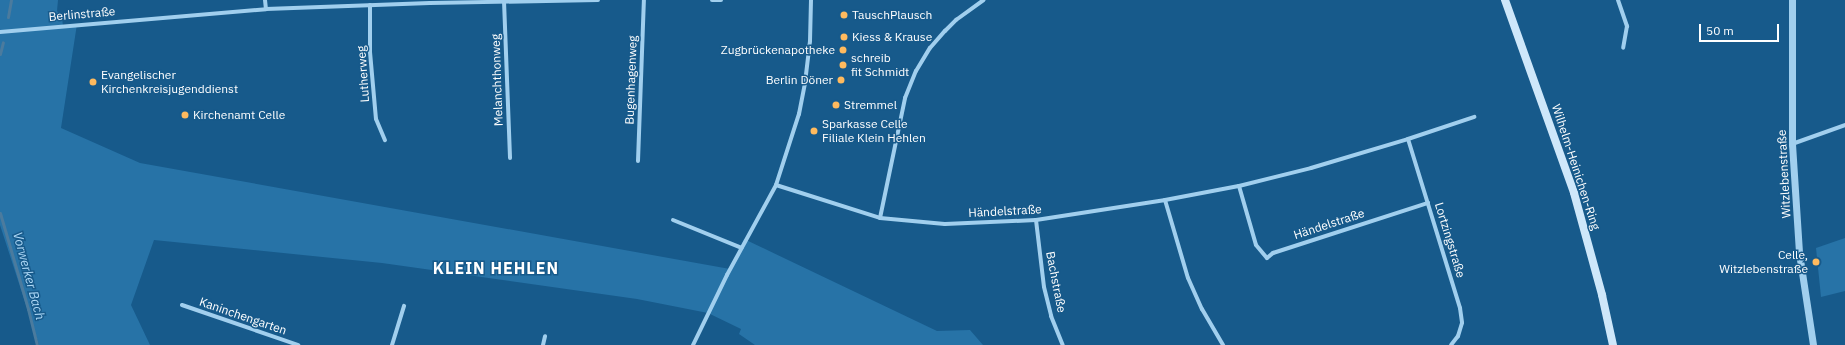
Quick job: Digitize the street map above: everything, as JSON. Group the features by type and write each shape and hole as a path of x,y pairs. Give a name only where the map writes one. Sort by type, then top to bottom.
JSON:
{"main road":[{"name":"Wilhelm-Heinichen-Ring","path":"1505,0 1574,193 1602,295 1612,345"}],"street":[{"path":"265,0 266,9"},
{"name":"Berlinstraße","path":"0,32 266,9 430,1 598,0"},
{"name":"Bugenhagenweg","path":"638,161 644,0"},
{"path":"712,0 721,0"},
{"path":"693,345 776,185 799,114 805,83 810,41 811,0"},
{"path":"880,218 905,98 916,71 930,48 945,31 956,20 984,0"},
{"path":"1618,0 1627,26 1623,48"},
{"name":"Witzlebenstraße","path":"1792,0 1792,144 1799,253 1813,345"},
{"name":"Melanchthonweg","path":"504,1 510,158"},
{"name":"Lutherweg","path":"370,5 370,52 376,119 385,140"},
{"name":"Händelstraße","path":"776,185 880,218 945,224 1036,220 1165,200 1239,186 1311,168 1408,139 1474,117"},
{"path":"1792,144 1845,125"},
{"name":"Lortzingstraße","path":"1408,139 1460,308 1462,323 1458,336 1451,345"},
{"name":"Händelstraße","path":"1239,186 1256,245 1267,258 1273,252 1428,203"},
{"path":"1165,200 1188,278 1202,309 1222,345"},
{"path":"673,220 742,248"},
{"name":"Bachstraße","path":"1036,220 1044,287 1051,316 1063,345"},
{"name":"Kaninchengarten","path":"182,305 298,345"},
{"path":"392,345 404,306"},
{"path":"543,345 545,336"}],"shaded area":[{"path":"0,0 58,0 57,11 62,18 63,26 77,24 61,128 140,163 730,269 744,239 937,331 970,330 983,345 755,345 739,334 741,329 708,313 637,299 382,263 154,240 131,305 150,345 39,345 0,225"},
{"path":"1845,238 1845,291 1821,297 1816,248"}],"waterway":[{"name":"Vorwerker Bach","path":"8,17 11,0"},
{"name":"Vorwerker Bach","path":"0,54 3,42"},
{"name":"Vorwerker Bach","path":"0,213 37,345"}],"place":[{"name":"TauschPlausch","path":"844,15"},
{"name":"Kiess & Krause","path":"844,37"},
{"name":"Zugbrückenapotheke","path":"843,50"},
{"name":"schreib fit Schmidt","path":"843,65"},
{"name":"Berlin Döner","path":"841,80"},
{"name":"Evangelischer Kirchenkreisjugenddienst","path":"93,82"},
{"name":"Stremmel","path":"836,105"},
{"name":"Kirchenamt Celle","path":"185,115"},
{"name":"Sparkasse Celle Filiale Klein Hehlen","path":"814,131"},
{"name":"Celle, Witzlebenstraße","path":"1816,262"}],"district":[{"name":"KLEIN HEHLEN","path":"496,268"}]}
